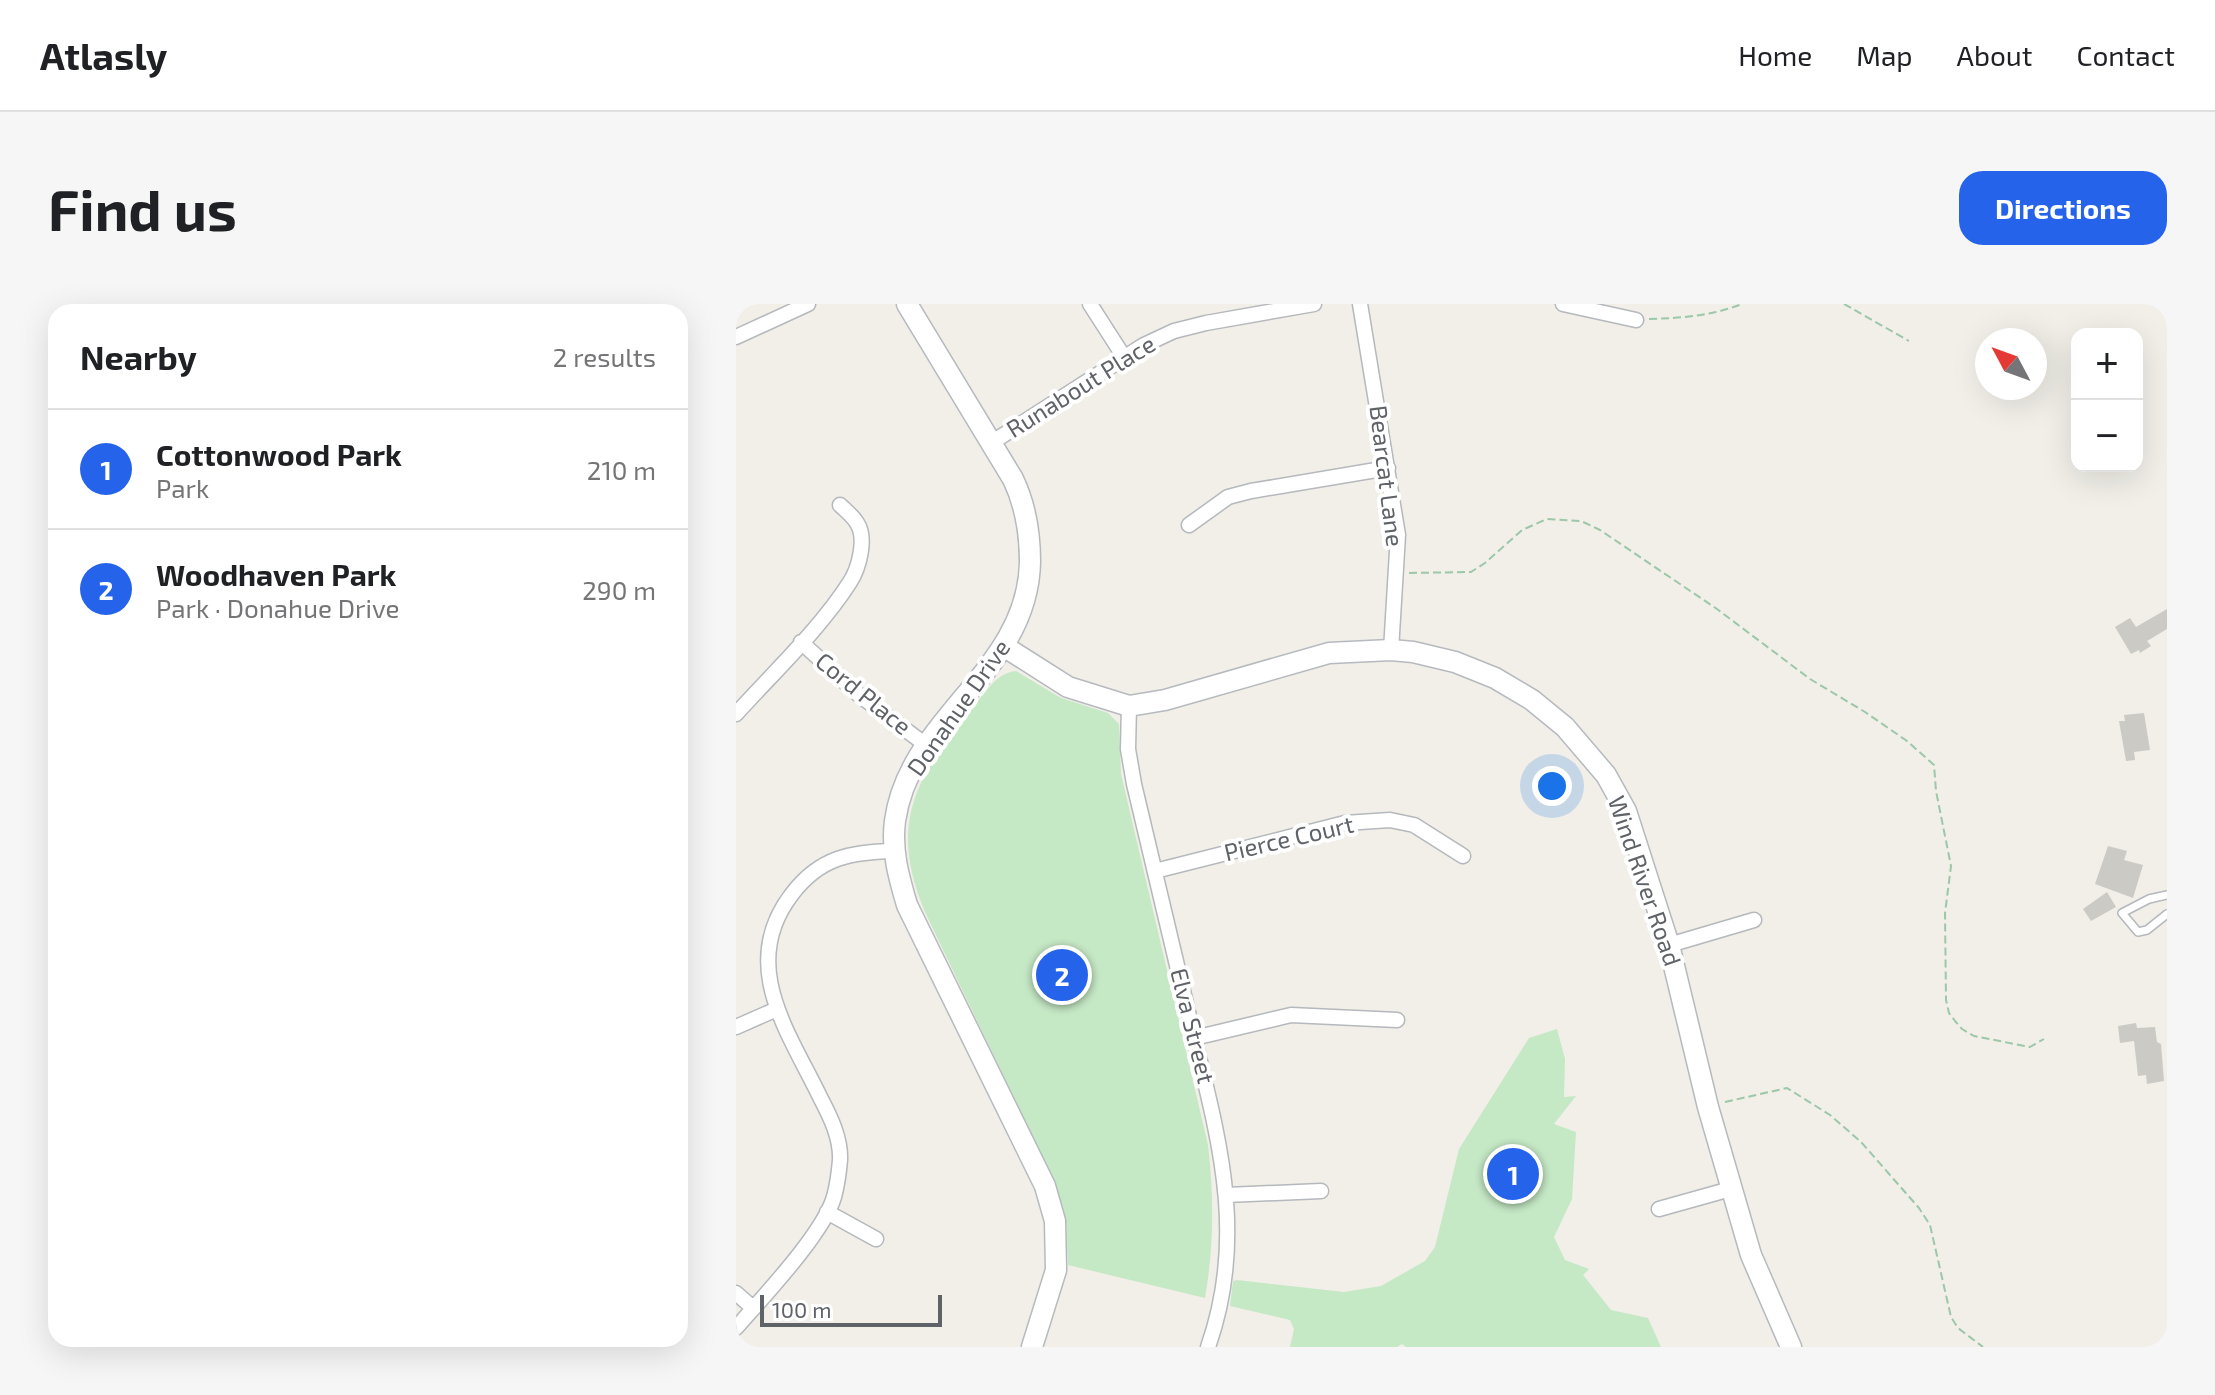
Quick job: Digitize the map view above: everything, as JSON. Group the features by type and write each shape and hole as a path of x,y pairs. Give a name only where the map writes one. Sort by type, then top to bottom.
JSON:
{"street":[{"path":"736,337 808,304"},
{"name":"Donahue Drive","path":"907,304 1021,494 1030,536 1026,599 1005,647 913,765 895,821 894,851 907,905 1045,1186 1055,1221 1056,1270 1032,1347"},
{"path":"1090,304 1124,357"},
{"name":"Runabout Place","path":"991,443 1124,357 1174,331 1314,304"},
{"name":"Bearcat Lane","path":"1360,304 1398,535 1391,650"},
{"path":"1563,304 1636,320"},
{"path":"1189,525 1228,497 1388,468"},
{"path":"736,714 837,599 856,570 860,547 858,524 840,505"},
{"name":"Cord Place","path":"801,642 859,695 926,745"},
{"name":"Wind River Road","path":"1005,647 1068,687 1129,706 1165,700 1329,653 1391,650 1455,662 1495,678 1550,713 1580,742 1606,775 1626,811 1669,945 1708,1107 1751,1255 1791,1347"},
{"name":"Elva Street","path":"1129,706 1128,749 1134,784 1216,1124 1226,1195 1223,1291 1208,1347"},
{"name":"Pierce Court","path":"1155,871 1345,823 1390,820 1414,825 1463,856"},
{"path":"736,1328 815,1233 834,1196 840,1158 837,1136 829,1114 777,1009 767,979 768,951 775,924 788,899 806,878 829,863 858,852 894,851"},
{"path":"1669,945 1754,920"},
{"path":"736,1027 777,1009"},
{"path":"1194,1038 1291,1015 1397,1020"},
{"path":"1659,1209 1734,1188"},
{"path":"1226,1195 1321,1191"},
{"path":"827,1212 876,1239"},
{"path":"736,1293 753,1308"}],"lane":[{"path":"2167,895 2149,899 2122,913 2138,932 2147,930 2167,914"}],"path":[{"path":"1636,320 1698,317 1742,304"},
{"path":"1844,304 1909,341"},
{"path":"1396,573 1471,572 1522,530 1539,521 1581,521 1600,530 1717,609 1810,679 1907,741 1934,765 1951,866 1945,913 1946,1000 1949,1013 1962,1029 1974,1036 2030,1047 2044,1039"},
{"path":"1708,1107 1787,1088 1830,1115 1861,1142 1919,1208 1930,1225 1951,1317 1958,1328 1983,1347"}],"green space":[{"path":"1016,671 1061,698 1108,713 1119,724 1121,774 1208,1145 1212,1222 1205,1298 1068,1265 1066,1223 1055,1184 925,912 914,881 909,827 913,804 922,781 951,735 990,686 1002,676"},
{"path":"1557,1029 1565,1059 1564,1097 1576,1096 1554,1124 1576,1132 1572,1199 1554,1237 1565,1260 1589,1269 1583,1275 1611,1310 1648,1318 1661,1347 1406,1347 1402,1344 1397,1347 1290,1347 1294,1329 1290,1320 1230,1306 1233,1281 1237,1280 1344,1292 1381,1286 1425,1261 1435,1247 1459,1149 1529,1038"}],"building":[{"path":"2167,609 2167,629 2147,641 2151,646 2140,653 2139,650 2131,654 2115,627 2130,618 2136,627"},
{"path":"2144,713 2150,750 2134,752 2135,760 2126,761 2119,721 2125,721 2124,715"},
{"path":"2108,846 2127,851 2124,860 2143,865 2133,898 2095,884"},
{"path":"2107,892 2116,907 2091,921 2083,909"},
{"path":"2136,1023 2137,1028 2155,1027 2157,1042 2161,1044 2164,1081 2147,1084 2146,1075 2138,1076 2134,1041 2120,1043 2118,1026"}],"place":[{"name":"Woodhaven Park","path":"1062,975"},
{"name":"Cottonwood Park","path":"1513,1174"}]}
